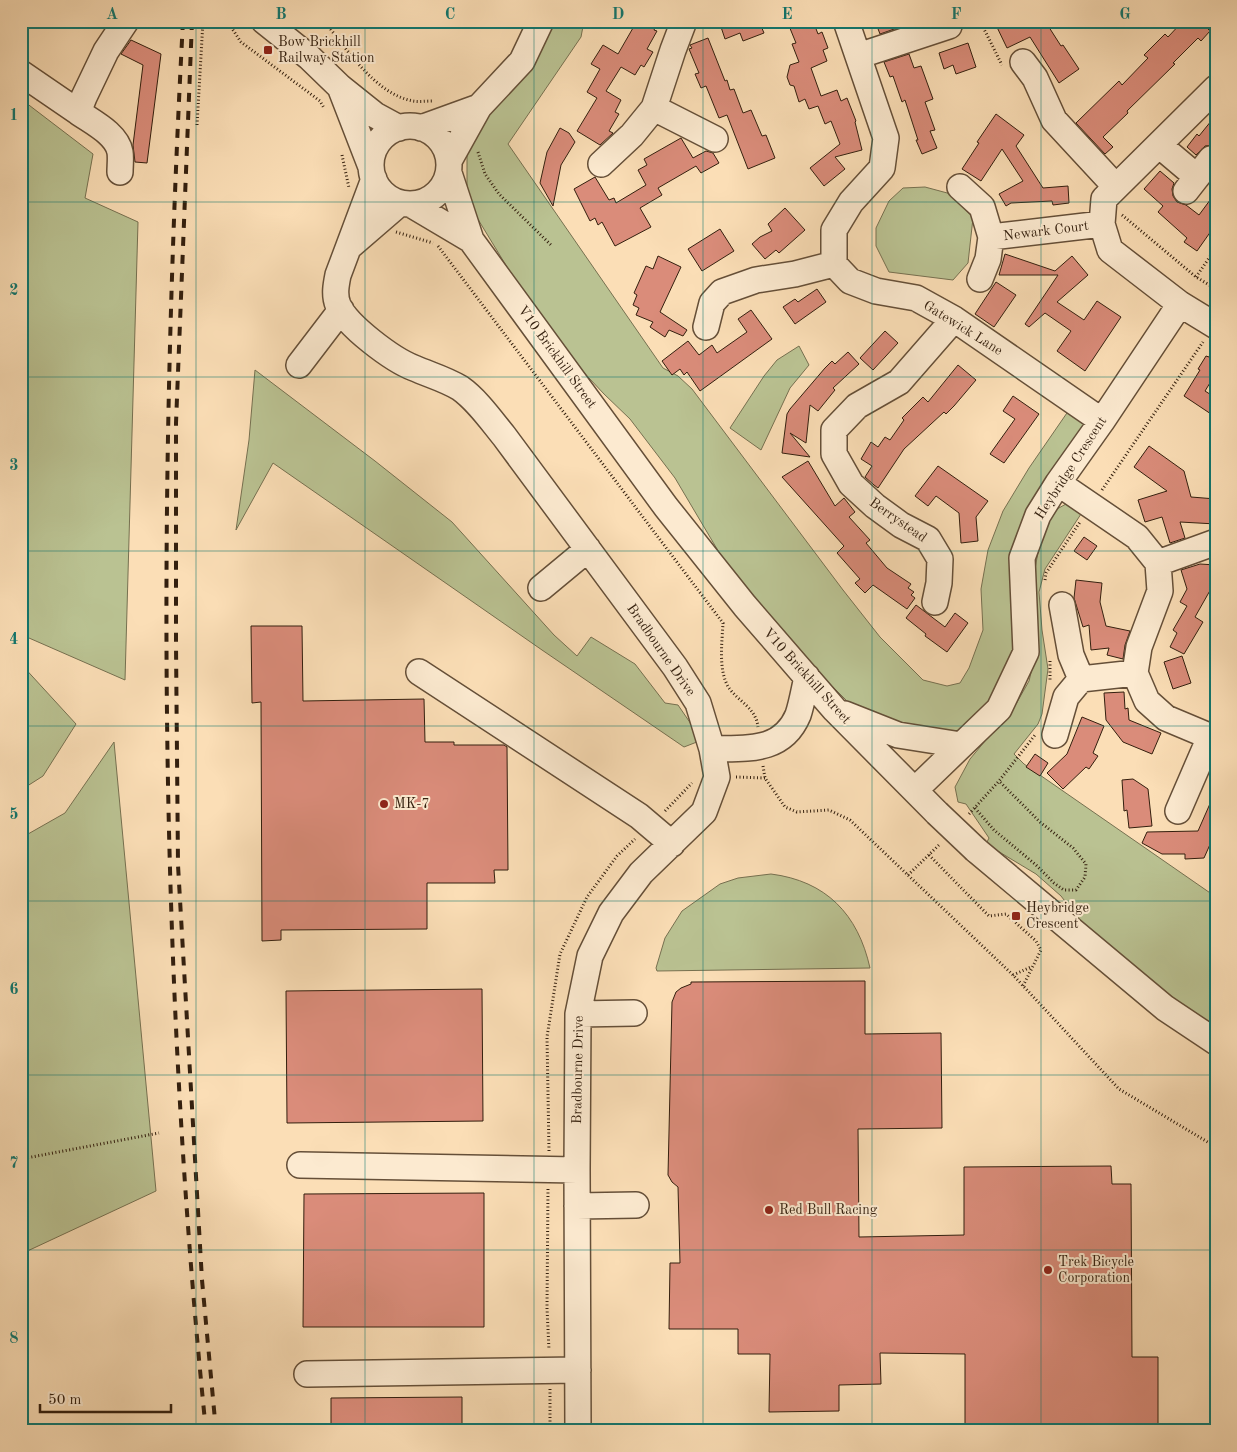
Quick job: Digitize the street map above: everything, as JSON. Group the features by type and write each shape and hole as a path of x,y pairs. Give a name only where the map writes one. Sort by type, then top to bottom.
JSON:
{"street":[{"path":"78,112 106,51 126,21"},
{"path":"264,21 309,57 340,87 375,114 410,128 432,132 446,150 449,167"},
{"path":"299,365 341,310 335,289 338,274 348,247 371,215 373,154 379,142 388,134 451,118 479,107 522,61 541,21"},
{"path":"601,164 632,136 654,108 672,50 684,21"},
{"path":"706,327 712,303 722,292 756,280 796,274 834,264 834,230 851,202 882,168 886,138 846,21"},
{"path":"858,56 949,26"},
{"path":"1023,62 1035,78 1054,120 1116,187"},
{"path":"21,73 113,137 120,153 120,172"},
{"path":"340,87 380,190 389,198 406,204"},
{"path":"1216,88 1104,199 1102,224 1110,250 1180,304 1216,326"},
{"path":"654,108 715,139"},
{"path":"371,215 406,204 425,202 436,195 444,185 449,167 451,118"},
{"path":"1159,145 1198,176"},
{"name":"V10 Brickhill Street","path":"449,167 471,240 666,507 745,606 807,677 836,710 976,850 1165,1008 1216,1042"},
{"name":"Newark Court","path":"960,187 982,207 991,237 988,259 980,279"},
{"name":"V10 Brickhill Street","path":"406,204 471,240"},
{"name":"Newark Court","path":"991,237 1102,224"},
{"name":"Gatewick Lane","path":"834,264 850,281 876,291 916,298 954,319 1102,421"},
{"name":"Heybridge Crescent","path":"915,790 999,709 1026,652 1022,558 1038,515 1180,304"},
{"name":"Bradbourne Drive","path":"341,310 372,341 396,359 413,368 438,376 461,389 504,436 676,667 698,703 712,749 718,777 704,812 641,873 611,913 590,956 578,1014 578,1431"},
{"name":"Berrystead","path":"935,602 939,582 940,558 928,539 901,525 875,506 852,484 834,454 834,430 857,406 899,382 954,319"},
{"path":"1058,483 1136,537 1158,563 1160,590 1139,648 1135,673 1147,701 1166,718 1213,738 1178,811"},
{"path":"1158,563 1216,542"},
{"path":"541,588 588,549"},
{"path":"1062,605 1072,655 1081,679"},
{"path":"419,672 639,816 672,844"},
{"path":"1055,735 1066,697 1081,679 1135,673"},
{"path":"712,749 760,748 779,740 790,730 798,714 807,677"},
{"path":"836,710 898,735 961,745"},
{"path":"578,1014 634,1013"},
{"path":"300,1165 577,1170"},
{"path":"577,1206 636,1205"},
{"path":"308,1374 578,1370"}],"path":[{"path":"197,125 203,21"},
{"path":"227,21 241,42 320,101 328,114"},
{"path":"324,21 369,75 391,94 414,101 451,118 478,150 485,174 499,194 551,245"},
{"path":"341,146 351,202 371,215 382,228 437,245 723,623 722,651 725,679 730,689 746,703 757,718 765,778 785,808 796,812 829,810 850,820 1013,975 1119,1089 1216,1147"},
{"path":"1196,277 1216,248"},
{"path":"975,808 994,830 1036,865 1054,883 1064,890 1076,890 1085,877 1086,864 1073,848 1040,822 999,782"},
{"path":"929,855 989,916 1006,914 1036,941 1041,950 1023,986"},
{"path":"1013,975 1031,967"},
{"path":"21,1159 159,1133"}],"green space":[{"path":"551,21 584,21 581,37 508,144 663,368 678,376 692,389 880,637 923,680 947,686 960,683 969,668 983,630 981,589 988,550 1003,511 1029,468 1069,410 1090,423 1055,475 1015,636 1011,660 995,700 966,727 949,734 872,719 847,701 783,637 720,554 675,478 630,419 561,348 507,267 476,216 467,188 467,149 480,126 498,105"},
{"path":"21,99 93,154 85,198 138,222 125,680 29,638 21,630"},
{"path":"925,187 951,194 973,218 968,263 953,280 889,272 876,246 876,228 889,201 903,188"},
{"path":"799,346 809,365 790,388 761,450 730,428 764,376 777,360"},
{"path":"255,370 452,522 554,635 577,656 591,637 635,664 665,703 678,705 702,740 684,747 273,463 236,530 249,440"},
{"path":"1066,504 1081,514 1045,569 1039,592 1048,669 1042,714 1038,724 1014,754 1024,764 1216,897 1216,1029 1149,980 1087,930 1061,896 1036,874 986,844 989,838 966,804 958,802 955,787 970,759 1016,704 1029,681 1036,652 1032,587 1039,546 1048,522 1057,509"},
{"path":"21,664 76,724 43,776 21,790"},
{"path":"114,742 156,1191 21,1254 21,838 65,813"},
{"path":"771,874 808,884 837,903 848,916 857,932 865,949 870,968 657,971 656,968 665,938 682,911 720,884 738,878"}],"building":[{"path":"637,21 658,21 654,30 657,31 647,49 653,52 644,67 641,65 635,75 621,67 606,91 621,100 615,112 619,114 609,131 613,133 600,145 577,131 597,98 587,92 600,69 591,64 603,45 618,54"},
{"path":"719,21 768,21 768,23 761,26 764,33 743,41 740,33 725,39"},
{"path":"787,21 813,21 818,34 822,32 828,48 823,50 827,61 811,68 821,96 837,90 841,101 847,98 856,121 862,150 835,157 845,169 824,186 810,168 840,144 831,121 825,124 818,106 809,109 805,99 799,102 794,86 790,85 787,77 790,65 799,62 792,44 796,43"},
{"path":"875,21 897,21 900,27 880,34"},
{"path":"994,21 1045,21 1079,69 1059,83 1030,37 1007,48"},
{"path":"1183,21 1200,21 1210,31 1201,41 1198,38 1103,137 1113,147 1105,154 1076,123 1119,81 1122,85 1148,58 1144,55 1165,34 1168,37"},
{"path":"708,38 730,90 734,89 743,113 751,110 762,136 766,135 775,158 748,169 727,115 719,118 706,86 701,88 695,74 699,73 689,49 692,48 690,45"},
{"path":"131,40 161,54 147,163 135,162 133,145 143,65 121,54"},
{"path":"968,43 976,67 956,74 953,65 944,69 939,53"},
{"path":"909,54 914,68 921,66 933,99 925,102 935,130 930,131 937,148 922,154 916,140 918,140 905,100 902,102 893,76 890,77 884,62"},
{"path":"996,114 1024,135 1016,146 1043,188 1068,186 1069,203 1053,205 1052,201 1011,203 1006,206 999,194 1023,181 1002,149 981,181 962,169"},
{"path":"1216,115 1216,141 1212,145 1205,146 1196,155 1187,147 1197,134 1199,136"},
{"path":"560,128 569,133 575,142 561,165 553,206 540,183 547,152"},
{"path":"681,138 693,158 706,151 713,153 719,163 701,173 696,166 658,188 662,195 640,208 651,227 615,246 602,222 598,225 595,218 590,221 574,189 595,177 609,200 614,198 616,203 646,185 638,170 647,165 644,159"},
{"path":"1160,171 1174,183 1172,189 1173,196 1177,202 1186,205 1199,215 1216,192 1216,224 1197,251 1184,242 1187,238 1158,212 1163,206 1144,189"},
{"path":"785,208 805,230 779,253 776,250 765,259 752,244 760,237 772,231 768,224"},
{"path":"720,229 734,251 702,271 688,249"},
{"path":"1005,254 1055,271 1072,256 1088,275 1057,302 1084,320 1097,301 1121,317 1085,371 1057,351 1071,331 1045,313 1029,327 1025,324 1058,275 999,275"},
{"path":"658,256 681,267 660,312 687,330 683,336 669,330 665,337 650,327 653,322 636,315 639,308 633,305 637,295 634,293 646,266 653,269"},
{"path":"996,282 1016,295 994,327 975,314"},
{"path":"817,289 826,302 795,324 783,307 795,299 798,302"},
{"path":"751,310 772,339 700,391 687,372 684,375 680,369 672,375 662,361 688,341 699,355 712,345 717,353 747,332 738,319"},
{"path":"885,331 898,343 873,370 860,358"},
{"path":"1216,346 1216,380 1213,378 1205,391 1216,398 1216,406 1211,414 1184,396 1206,356 1209,357"},
{"path":"848,352 859,364 833,388 835,390 818,411 810,405 806,443 790,433 810,457 782,453 787,414 790,409 832,361 835,364"},
{"path":"958,365 976,380 946,414 944,412 904,449 878,488 865,477 872,466 861,459 871,442 878,447 885,437 890,440 904,420 902,418 923,397 928,402"},
{"path":"1013,396 1039,414 1004,463 990,454 1015,419 1003,411"},
{"path":"1149,446 1184,471 1191,497 1216,499 1216,524 1180,522 1185,538 1170,543 1162,517 1145,522 1138,500 1167,491 1134,467"},
{"path":"808,461 835,506 844,498 855,512 849,517 870,540 866,543 887,568 911,584 908,588 914,592 911,595 915,598 907,609 873,585 865,593 855,583 860,579 837,553 844,546 782,477"},
{"path":"938,466 988,501 976,517 978,541 961,543 959,513 936,496 928,506 915,496"},
{"path":"1084,537 1097,546 1087,560 1074,551"},
{"path":"1200,564 1216,565 1216,587 1212,587 1195,617 1203,622 1184,654 1170,647 1177,633 1173,630 1187,606 1180,602 1187,589 1181,570"},
{"path":"1076,580 1102,583 1100,602 1106,626 1130,631 1123,659 1107,655 1109,648 1091,650 1089,625 1083,627 1074,598"},
{"path":"916,605 945,627 955,613 968,623 947,652 925,636 926,634 906,618"},
{"name":"MK-7","path":"251,626 302,626 303,701 424,699 425,742 454,742 454,745 504,745 507,747 508,870 494,870 495,883 427,883 427,929 281,930 281,940 262,941 261,702 252,703"},
{"path":"1182,656 1191,683 1173,689 1164,662"},
{"path":"1124,692 1125,709 1128,708 1129,720 1161,733 1152,754 1123,742 1106,720 1104,693"},
{"path":"1082,717 1104,726 1093,753 1098,756 1089,769 1086,767 1063,789 1047,773 1067,754"},
{"path":"1035,754 1048,763 1040,776 1026,767"},
{"path":"1133,779 1148,789 1152,826 1129,828 1127,810 1124,811 1122,780"},
{"path":"1216,790 1216,831 1204,858 1185,859 1185,854 1162,854 1142,843 1147,832 1198,831"},
{"name":"Red Bull Racing","path":"865,981 865,1034 941,1033 942,1128 858,1129 859,1237 964,1235 964,1167 1111,1166 1112,1184 1131,1184 1132,1357 1158,1357 1158,1431 965,1431 965,1354 880,1353 881,1384 839,1385 839,1411 769,1412 770,1354 738,1354 738,1329 669,1329 670,1263 680,1263 678,1187 668,1175 672,1002 676,992 691,984 691,982"},
{"path":"482,989 483,1121 287,1123 286,991"},
{"path":"484,1193 484,1327 303,1327 304,1194"},
{"path":"462,1397 462,1431 331,1431 331,1398"}],"railway":[{"path":"183,21 169,374 167,727 171,903 179,1079 190,1255 206,1431"},
{"path":"192,21 176,423 178,865 202,1280 216,1431"}],"place":[{"name":"Bow Brickhill Railway Station","path":"268,50"},
{"name":"MK-7","path":"384,804"},
{"name":"Heybridge Crescent","path":"1016,916"},
{"name":"Red Bull Racing","path":"769,1210"},
{"name":"Trek Bicycle Corporation","path":"1048,1270"}]}
